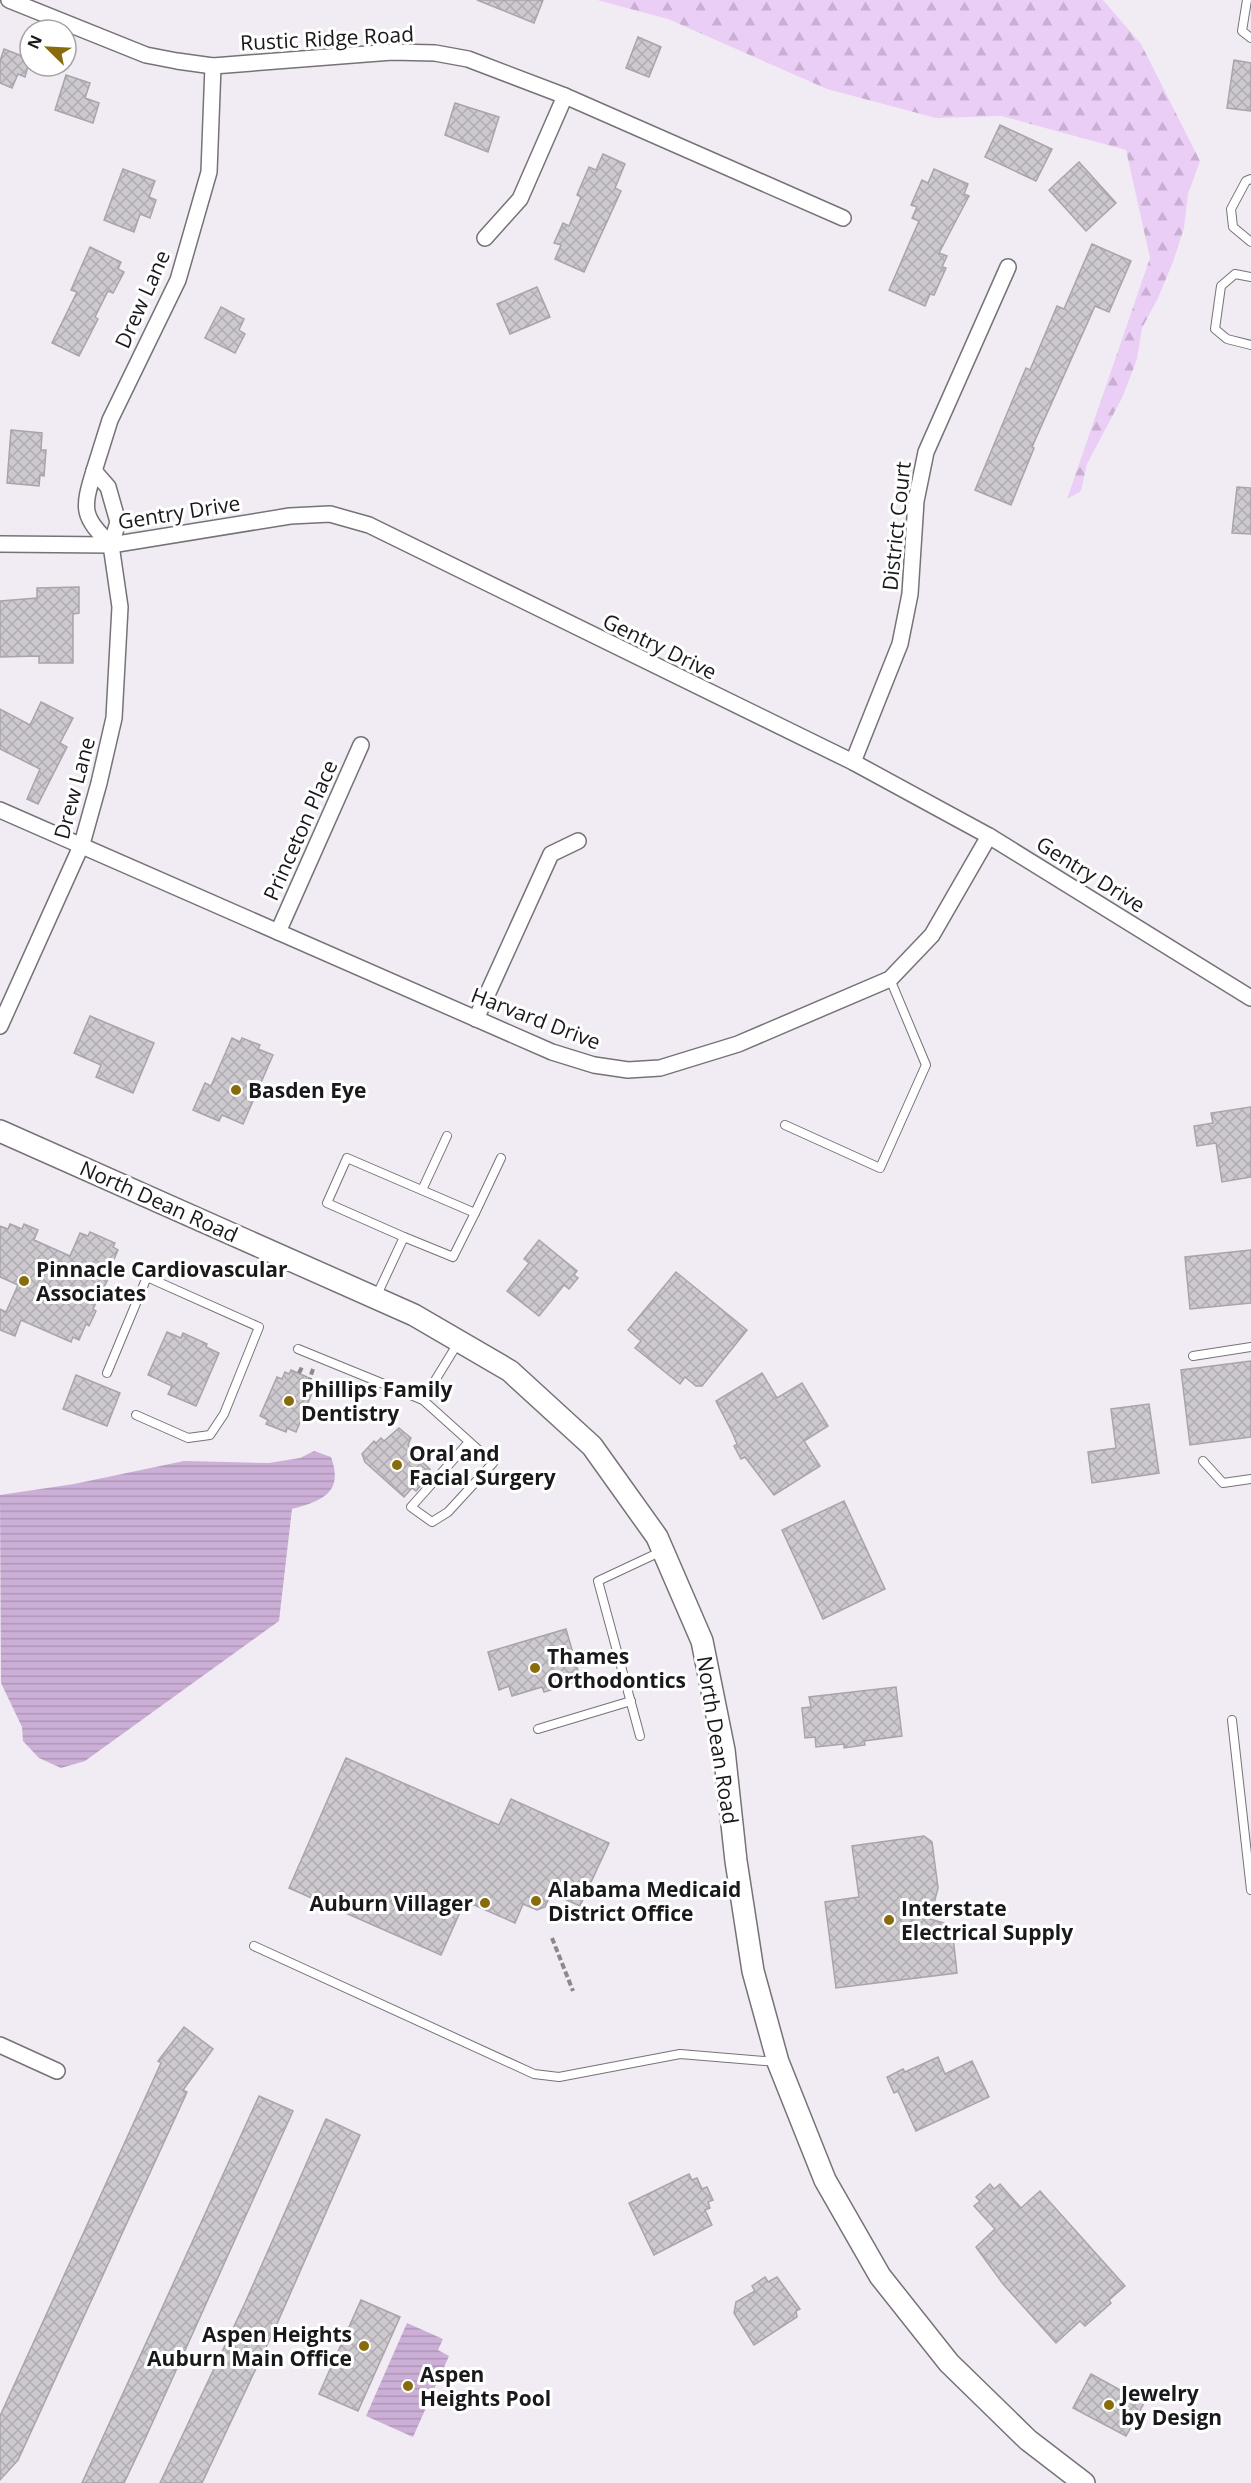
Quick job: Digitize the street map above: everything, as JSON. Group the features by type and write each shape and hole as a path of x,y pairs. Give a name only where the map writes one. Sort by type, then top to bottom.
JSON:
{"street":[{"name":"Rustic Ridge Road","path":"9,0 146,55 213,66 392,52 435,53 468,59 564,96 843,218"},
{"name":"Drew Lane","path":"111,545 90,524 85,500 110,420 178,280 209,172 213,66"},
{"path":"485,238 520,199 564,96"},
{"name":"District Court","path":"853,762 900,644 910,594 916,501 926,452 1008,267"},
{"name":"Drew Lane","path":"0,1026 81,844 99,783 114,718 120,607 111,545 118,522 108,488 94,471"},
{"name":"Gentry Drive","path":"0,544 111,545 290,516 330,514 369,525 853,762 988,836 1251,998"},
{"name":"Princeton Place","path":"278,932 361,745"},
{"name":"Harvard Drive","path":"0,810 552,1052 594,1065 628,1070 660,1068 738,1044 890,979 932,935 988,836"},
{"path":"476,1019 551,854 578,841"},
{"name":"North Dean Road","path":"0,1131 414,1315 510,1371 592,1446 657,1537 702,1641 724,1750 736,1861 753,1971 778,2062 825,2180 880,2276 949,2363 1028,2440 1084,2483"},
{"path":"0,2045 57,2071"}],"lane":[{"path":"1247,0 1242,31 1251,38"},
{"path":"1251,179 1246,181 1231,208 1233,226 1251,242"},
{"path":"1251,277 1234,274 1221,286 1215,329 1227,339 1251,345"},
{"path":"785,1125 880,1168 926,1065 890,979"},
{"path":"423,1190 447,1136"},
{"path":"475,1213 347,1158 327,1203 453,1257 475,1213 501,1158"},
{"path":"376,1298 404,1237"},
{"path":"107,1373 147,1277 259,1327 224,1414 210,1435 188,1438 136,1415"},
{"path":"423,1400 459,1342"},
{"path":"1193,1356 1251,1347"},
{"path":"298,1349 423,1400 493,1463 448,1512 432,1522 422,1517 411,1507 469,1442"},
{"path":"1203,1461 1224,1483 1251,1479"},
{"path":"640,1736 598,1581 663,1550"},
{"path":"538,1729 631,1701"},
{"path":"1232,1720 1251,1890"},
{"path":"254,1946 534,2074 560,2077 680,2054 778,2062"}],"path":[{"path":"295,1361 314,1369 309,1381 340,1395"},
{"path":"299,1373 303,1365"},
{"path":"574,1656 588,1651"},
{"path":"552,1938 573,1991"}],"green space":[{"path":"597,0 1103,0 1141,44 1200,161 1188,194 1184,228 1173,262 1142,328 1137,359 1123,396 1087,464 1081,491 1067,499 1150,258 1126,150 1001,116 936,118 827,89 668,19"}],"shaded area":[{"path":"314,1451 331,1457 335,1479 328,1494 321,1499 292,1509 279,1621 85,1761 61,1768 39,1758 23,1741 22,1727 1,1683 0,1495 74,1484 184,1461 269,1463 300,1458"},
{"name":"Aspen Heights Pool","path":"407,2323 443,2339 438,2350 449,2356 413,2437 366,2416"}],"building":[{"path":"477,0 543,0 534,23"},
{"path":"638,37 661,47 649,77 626,68"},
{"path":"4,49 18,54 18,74 12,88 0,83 0,61"},
{"path":"1234,60 1251,63 1251,111 1227,108"},
{"path":"65,78 75,78 90,83 85,98 99,103 93,123 55,110"},
{"path":"455,103 499,117 488,152 445,135"},
{"path":"1000,125 1052,149 1036,181 985,157"},
{"path":"603,154 625,164 615,188 621,191 584,272 555,259 561,245 554,243 563,223 569,226 581,197 577,195 589,167 596,170"},
{"path":"1079,162 1116,203 1086,231 1049,190"},
{"path":"123,169 155,181 149,197 156,200 150,218 140,214 134,232 104,220"},
{"path":"934,169 968,184 964,194 969,196 939,253 947,256 942,267 946,268 934,295 930,294 925,306 889,290 919,221 912,218 917,207 911,205 922,180 928,183"},
{"path":"1092,244 1131,261 1109,312 1095,306 1032,447 1034,448 1011,505 975,490 1026,368 1030,370 1057,306 1064,309"},
{"path":"90,247 121,262 118,269 124,272 113,293 108,291 95,317 98,319 79,356 52,343 77,292 71,290"},
{"path":"537,287 550,317 510,334 497,304"},
{"path":"221,307 244,319 239,330 245,334 235,353 205,338"},
{"path":"11,430 42,433 41,450 46,450 44,476 40,475 39,486 7,483"},
{"path":"1237,487 1251,488 1251,534 1232,533"},
{"path":"79,587 79,613 73,614 73,663 39,663 39,656 0,657 0,601 37,598 37,588"},
{"path":"41,702 73,718 60,743 67,747 38,804 27,799 40,769 0,749 0,709 30,725"},
{"path":"90,1016 154,1043 133,1093 96,1077 101,1065 74,1053"},
{"path":"232,1038 240,1042 242,1038 260,1045 258,1049 273,1055 243,1124 222,1115 219,1121 193,1110 205,1083 211,1086"},
{"path":"1251,1107 1251,1177 1222,1182 1216,1143 1197,1146 1194,1126 1213,1123 1211,1113"},
{"path":"10,1224 22,1229 24,1224 38,1230 34,1240 70,1256 80,1233 88,1236 90,1232 115,1243 113,1247 118,1250 111,1266 114,1267 93,1309 96,1311 89,1326 86,1324 79,1340 73,1337 71,1342 21,1320 15,1336 0,1330 0,1309 6,1312 18,1285 0,1277 0,1226 8,1229"},
{"path":"539,1240 577,1271 574,1275 578,1278 569,1289 564,1285 539,1316 507,1291 529,1263 524,1259"},
{"path":"1251,1250 1251,1303 1190,1309 1185,1257"},
{"path":"676,1272 747,1330 702,1386 696,1386 685,1377 680,1384 635,1348 641,1341 628,1330"},
{"path":"167,1332 181,1338 183,1333 207,1344 206,1347 219,1353 196,1406 168,1394 172,1386 148,1375"},
{"path":"1251,1361 1251,1437 1190,1445 1181,1370"},
{"name":"Phillips Family Dentistry","path":"291,1370 307,1377 305,1382 310,1384 307,1390 312,1393 296,1432 287,1428 286,1432 266,1424 268,1420 260,1416 277,1377 282,1379 285,1372 289,1374"},
{"path":"762,1373 777,1398 802,1383 828,1426 804,1441 820,1466 774,1495 745,1457 741,1459 734,1446 737,1444 732,1432 716,1401"},
{"path":"76,1375 120,1393 107,1426 63,1409"},
{"path":"1149,1404 1159,1473 1092,1483 1088,1452 1116,1448 1111,1409"},
{"name":"Oral and Facial Surgery","path":"399,1428 411,1438 408,1445 411,1452 430,1469 426,1474 429,1477 416,1491 412,1488 404,1497 365,1462 362,1454 374,1441 376,1443 381,1438 384,1441"},
{"path":"844,1501 885,1589 823,1619 782,1530"},
{"name":"Thames Orthodontics","path":"566,1629 581,1681 544,1692 542,1687 512,1696 509,1686 499,1690 488,1652"},
{"path":"896,1687 902,1736 864,1741 865,1745 844,1748 844,1744 816,1747 815,1737 805,1738 802,1708 811,1707 809,1697"},
{"path":"346,1758 499,1825 511,1799 609,1843 580,1906 551,1893 545,1907 537,1910 523,1904 515,1923 465,1901 441,1955 289,1888"},
{"path":"924,1836 932,1842 938,1888 930,1919 944,1923 941,1933 953,1936 957,1973 836,1988 825,1902 859,1897 852,1846"},
{"path":"184,2027 213,2049 183,2090 187,2092 18,2460 0,2480 0,2416 161,2063 158,2061"},
{"path":"938,2057 945,2074 972,2061 989,2097 916,2131 898,2091 894,2093 887,2077 903,2069 905,2072"},
{"path":"259,2096 293,2111 145,2439 124,2483 82,2483"},
{"path":"326,2119 360,2135 276,2326 202,2483 160,2483 245,2303"},
{"path":"689,2174 692,2180 697,2178 702,2189 707,2187 713,2200 708,2202 710,2208 705,2210 712,2225 654,2255 629,2203"},
{"path":"990,2184 994,2189 1000,2184 1021,2208 1040,2191 1125,2286 1109,2300 1111,2303 1085,2326 1080,2321 1056,2343 1003,2284 976,2247 995,2229 974,2206 980,2201 976,2197"},
{"path":"765,2277 768,2282 777,2277 800,2309 796,2311 797,2317 754,2345 734,2313 736,2302 755,2291 752,2286"},
{"name":"Aspen Heights Auburn Main Office","path":"361,2300 400,2317 358,2411 319,2394"},
{"name":"Jewelry by Design","path":"1091,2374 1144,2403 1126,2436 1073,2408"}],"place":[{"name":"Basden Eye","path":"236,1090"},
{"name":"Pinnacle Cardiovascular Associates","path":"24,1281"},
{"name":"Phillips Family Dentistry","path":"289,1401"},
{"name":"Oral and Facial Surgery","path":"397,1465"},
{"name":"Thames Orthodontics","path":"535,1668"},
{"name":"Alabama Medicaid District Office","path":"536,1901"},
{"name":"Auburn Villager","path":"485,1903"},
{"name":"Interstate Electrical Supply","path":"889,1920"},
{"name":"Aspen Heights Auburn Main Office","path":"364,2346"},
{"name":"Aspen Heights Pool","path":"408,2386"},
{"name":"Jewelry by Design","path":"1109,2405"}]}
